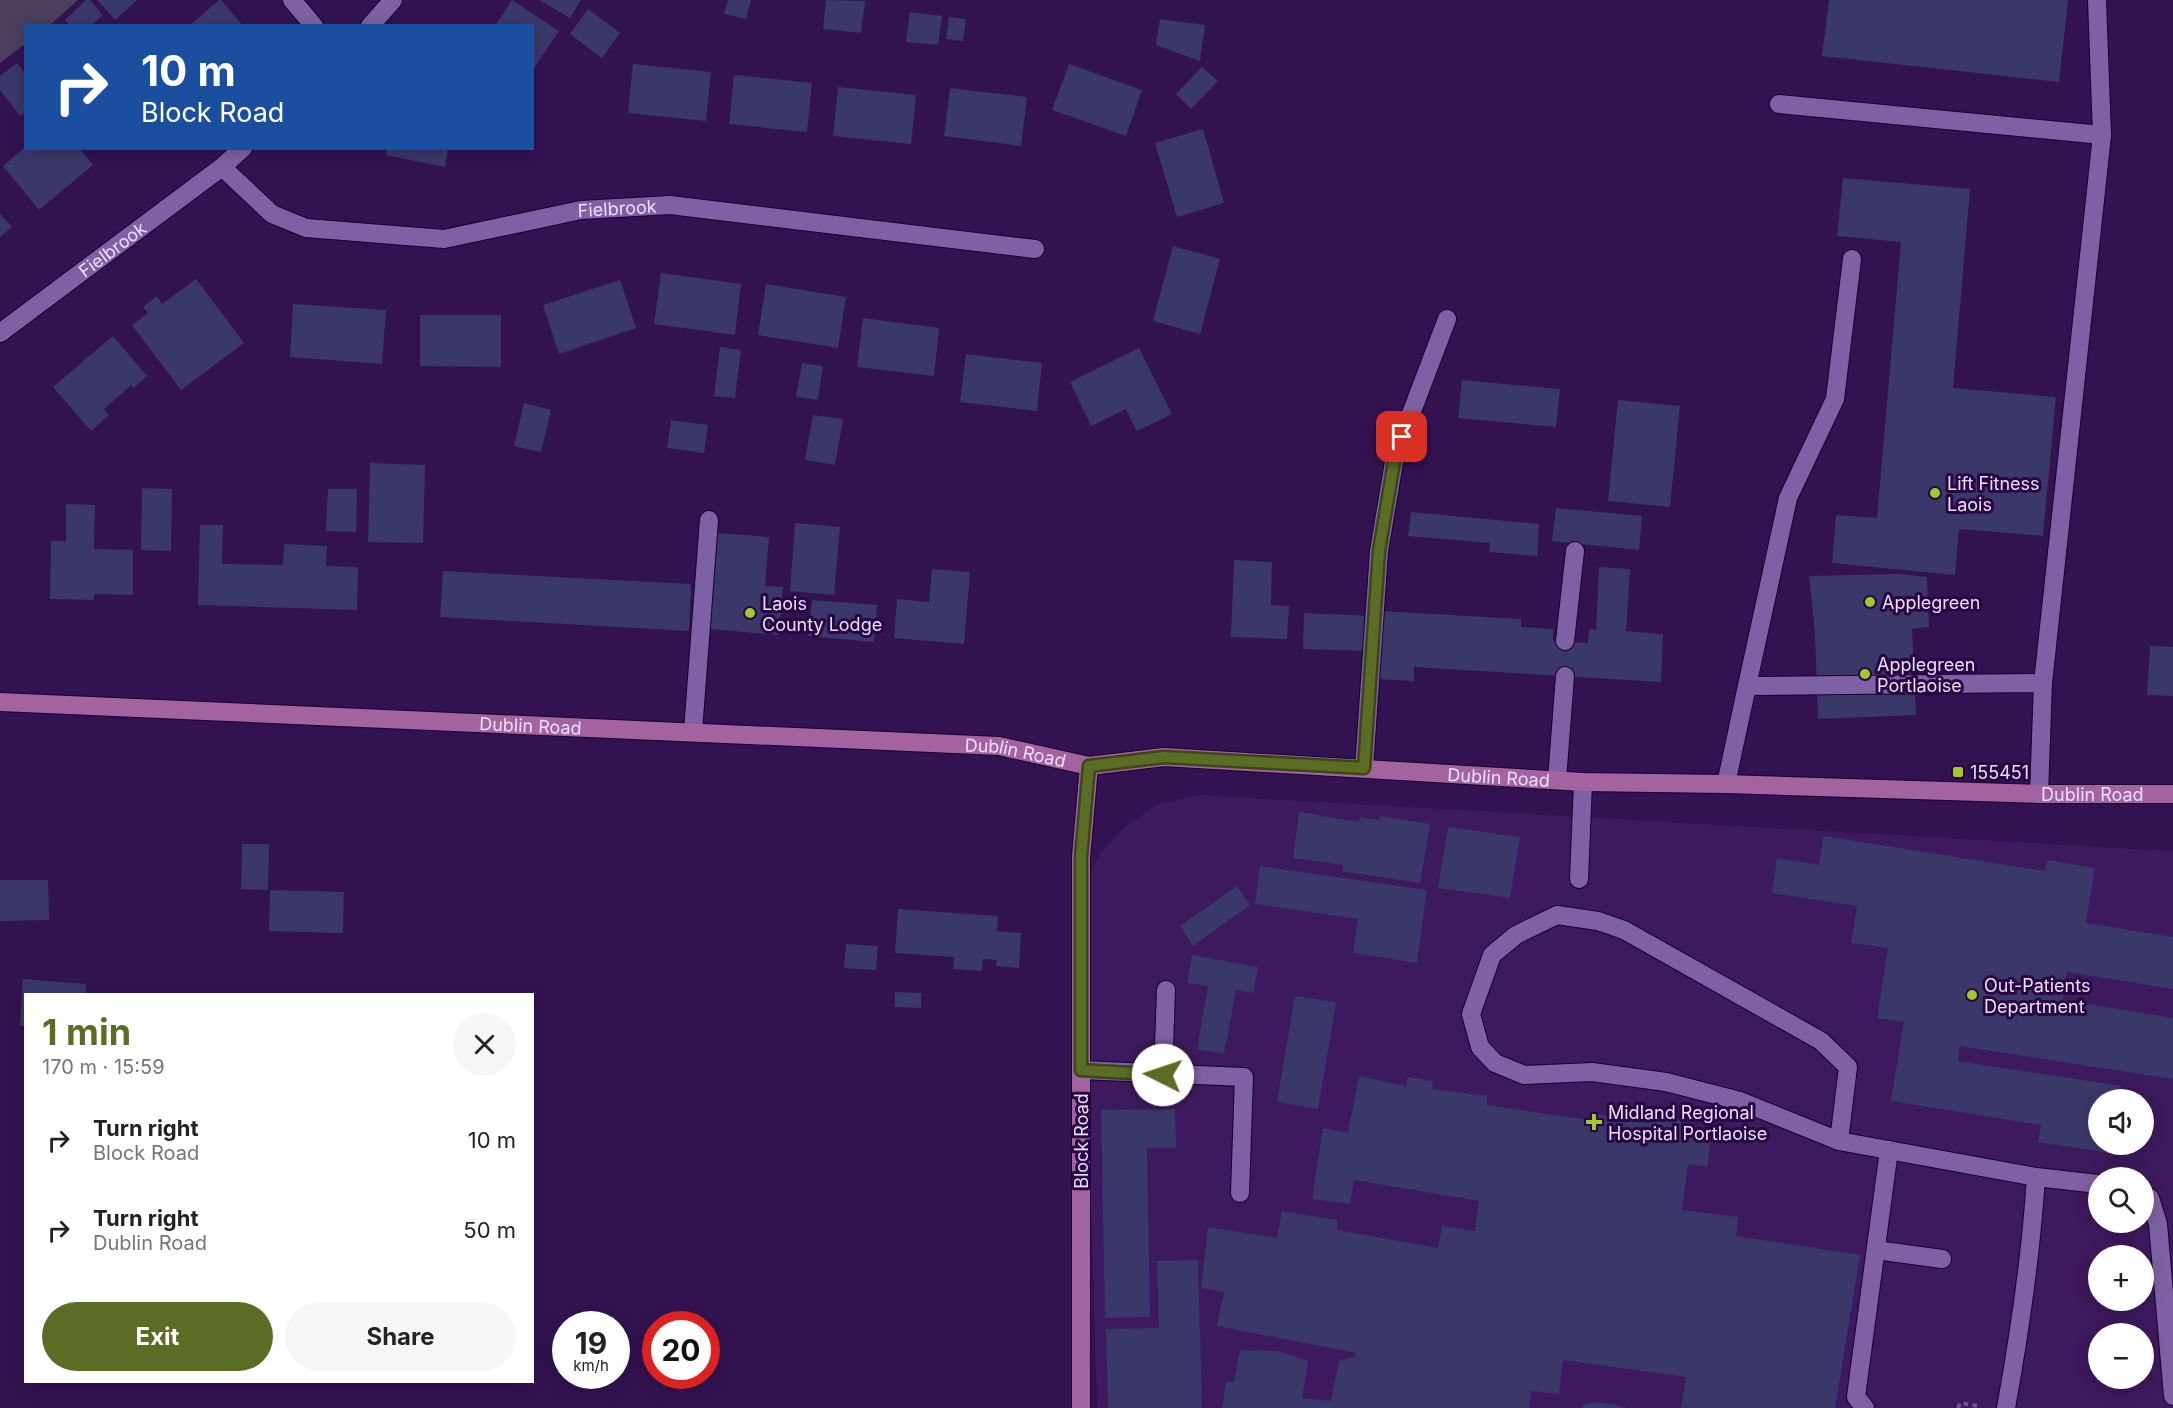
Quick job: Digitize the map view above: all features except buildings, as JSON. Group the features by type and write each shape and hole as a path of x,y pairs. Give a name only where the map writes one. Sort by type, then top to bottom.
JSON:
{"main road":[{"name":"Dublin Road","path":"0,702 999,746 1089,766 1164,757 1583,782 2039,794 2173,794"},
{"name":"Block Road","path":"1081,1408 1081,857 1089,766"}],"street":[{"path":"292,0 312,24"},
{"path":"372,24 393,0"},
{"path":"2039,794 2043,683 2102,135 2097,0"},
{"path":"1779,104 2102,135"},
{"name":"Fielbrook","path":"0,333 222,167 241,150"},
{"name":"Fielbrook","path":"222,167 272,214 306,228 444,239 581,210 670,205 1035,249"},
{"path":"1726,784 1788,498 1835,399 1852,259"},
{"path":"1364,768 1379,551 1395,456 1447,319"},
{"path":"693,731 709,520"},
{"path":"1565,641 1575,551"},
{"path":"1557,780 1565,676"},
{"path":"1747,686 2043,683"},
{"path":"1579,879 1583,782"},
{"path":"1839,1141 1848,1067 1821,1041 1623,930 1598,921 1557,915 1516,935 1492,955 1471,1014 1480,1047 1495,1063 1524,1075 1592,1072 1666,1082 1740,1101 1839,1141 2037,1177 2088,1183"},
{"path":"1163,1075 1166,990"},
{"path":"1081,1070 1244,1077 1240,1193"},
{"path":"1865,1408 1856,1396 1889,1150"},
{"path":"2006,1408 2031,1249 2037,1177"},
{"path":"2154,1211 2158,1224 2173,1396"},
{"path":"1876,1250 1942,1260"}],"shaded area":[{"path":"0,0 78,0 51,24 24,24 24,45 0,63"},
{"name":"Midland Regional Hospital Portlaoise","path":"1199,795 2173,851 2173,1408 1097,1408 1082,894 1099,855 1126,826 1157,804"}],"place":[{"name":"Lift Fitness Laois","path":"1935,493"},
{"name":"Applegreen","path":"1870,602"},
{"name":"Laois County Lodge","path":"750,613"},
{"name":"Applegreen Portlaoise","path":"1865,674"},
{"name":"155451","path":"1958,772"},
{"name":"Out-Patients Department","path":"1972,995"},
{"name":"Midland Regional Hospital Portlaoise","path":"1594,1122"}],"route":[{"path":"1163,1075 1081,1070 1081,857 1089,766 1164,757 1364,768 1379,551 1395,456 1402,437"}]}
